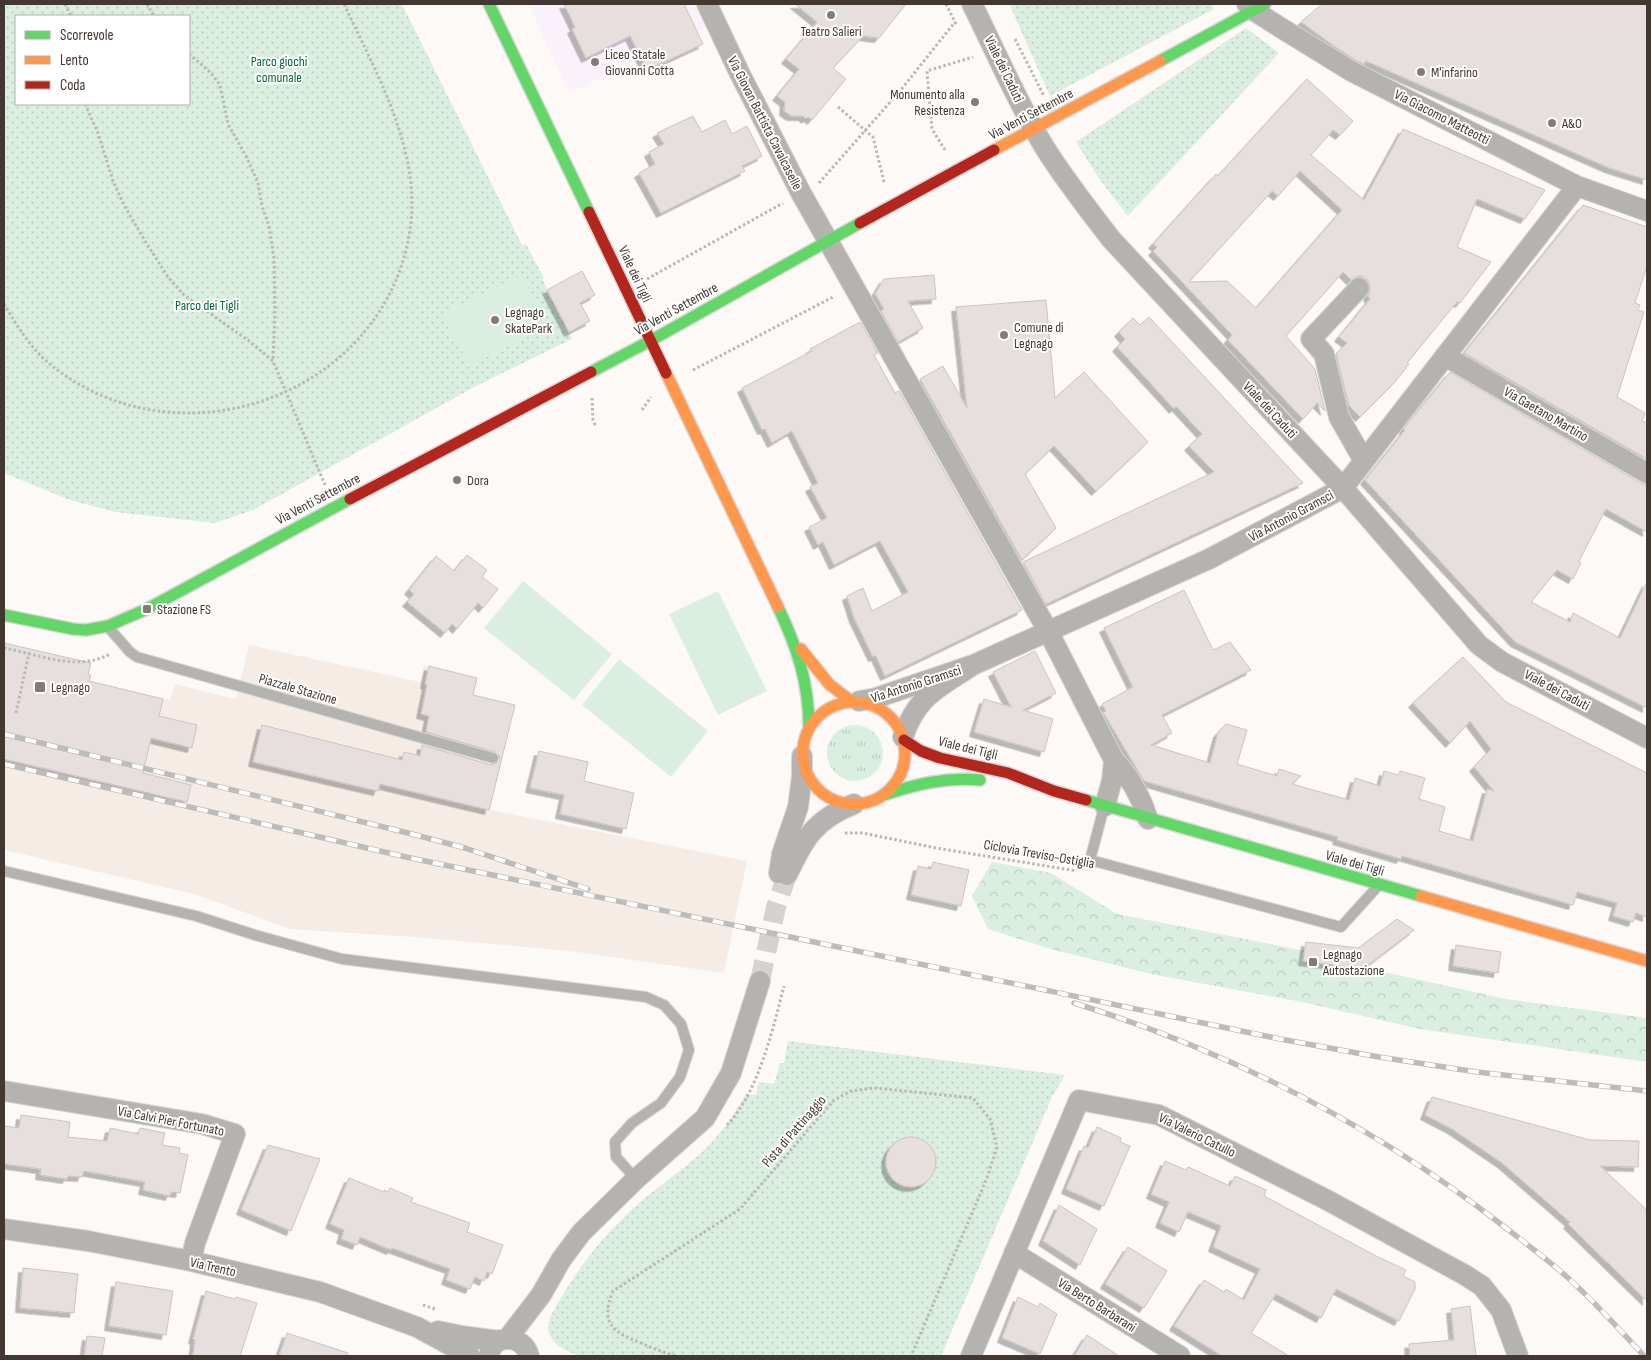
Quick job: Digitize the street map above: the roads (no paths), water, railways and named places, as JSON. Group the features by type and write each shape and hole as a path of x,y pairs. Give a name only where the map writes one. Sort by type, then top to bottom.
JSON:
{"street":[{"name":"Viale dei Tigli","path":"488,4 792,638 809,699 808,728 802,745 802,756 808,776 821,793 833,800 846,804 872,801 884,795 930,780 960,778 1054,791"},
{"name":"Via Giovan Battista Cavalcaselle","path":"707,4 800,194 828,240 1048,631 1114,760 1126,774 1142,802 1148,819"},
{"name":"Viale dei Caduti","path":"972,4 1034,129 1076,194 1111,238 1343,488 1479,645 1502,662 1647,738"},
{"name":"Via Venti Settembre","path":"4,615 86,630 108,626 147,609 338,505 650,341 828,240 1034,129 1255,6"},
{"name":"Via Giacomo Matteotti","path":"1255,6 1351,70 1577,186 1647,211"},
{"name":"Via Antonio Gramsci","path":"855,701 876,698 974,665 1208,559 1343,488 1577,186"},
{"path":"1359,288 1311,339 1324,354 1339,417 1364,461"},
{"name":"Via Gaetano Martino","path":"1445,356 1647,473"},
{"name":"Viale dei Tigli","path":"792,638 829,684 855,701 877,707 887,713 894,720 903,738 921,750 940,758 1008,773 1054,791 1148,819 1647,961"},
{"name":"Via Antonio Gramsci","path":"903,738 908,721 922,700 974,665"},
{"path":"808,728 819,715 830,707 855,701"},
{"path":"884,795 900,776 905,755 903,738"},
{"path":"802,756 798,807 782,854 783,874 809,834 830,814 854,804"},
{"path":"1105,806 1112,780 1114,760"},
{"path":"498,1345 541,1295 561,1260 581,1233 636,1179 705,1118 731,1073 760,981"},
{"name":"Via Calvi Pier Fortunato","path":"4,1091 202,1124 235,1134 195,1242 191,1261"},
{"name":"Via Valerio Catullo","path":"972,1356 1079,1100 1159,1115 1327,1200 1482,1286 1501,1310 1518,1356"},
{"name":"Via Trento","path":"4,1228 88,1241 191,1261 320,1292 417,1327 498,1345"},
{"name":"Via Berto Barbarani","path":"1014,1253 1180,1356"},
{"path":"530,1354 541,1295"},
{"name":"Via Trento","path":"417,1327 470,1356"},
{"path":"498,1345 520,1341 530,1354"}],"lane":[{"name":"Piazzale Stazione","path":"108,626 130,652 137,657 493,758"},
{"path":"1105,806 1090,860 1341,927 1378,885"},
{"path":"4,871 196,916 255,935 342,959 646,997 664,1005 681,1024 689,1050 680,1077 661,1103 632,1123 616,1142 616,1158 636,1179"}],"tunnel":[{"path":"760,981 776,907 787,875"}],"railway":[{"path":"4,734 465,848 588,889"},
{"path":"4,764 406,857 1280,1039 1477,1072 1647,1091"},
{"path":"1074,1003 1132,1022 1244,1068 1298,1095 1403,1155 1502,1225 1567,1277 1644,1356"}],"place":[{"name":"Teatro Salieri","path":"831,15"},
{"name":"Liceo Statale Giovanni Cotta","path":"595,62"},
{"name":"M'infarino","path":"1421,72"},
{"name":"Monumento alla Resistenza","path":"975,102"},
{"name":"A&O","path":"1552,123"},
{"name":"Legnago SkatePark","path":"495,320"},
{"name":"Comune di Legnago","path":"1004,335"},
{"name":"Dora","path":"457,480"},
{"name":"Stazione FS","path":"147,609"},
{"name":"Legnago","path":"40,687"},
{"name":"Legnago Autostazione","path":"1313,962"}],"park label":[{"name":"Parco giochi comunale","path":"279,69"},
{"name":"Parco dei Tigli","path":"207,305"}]}
